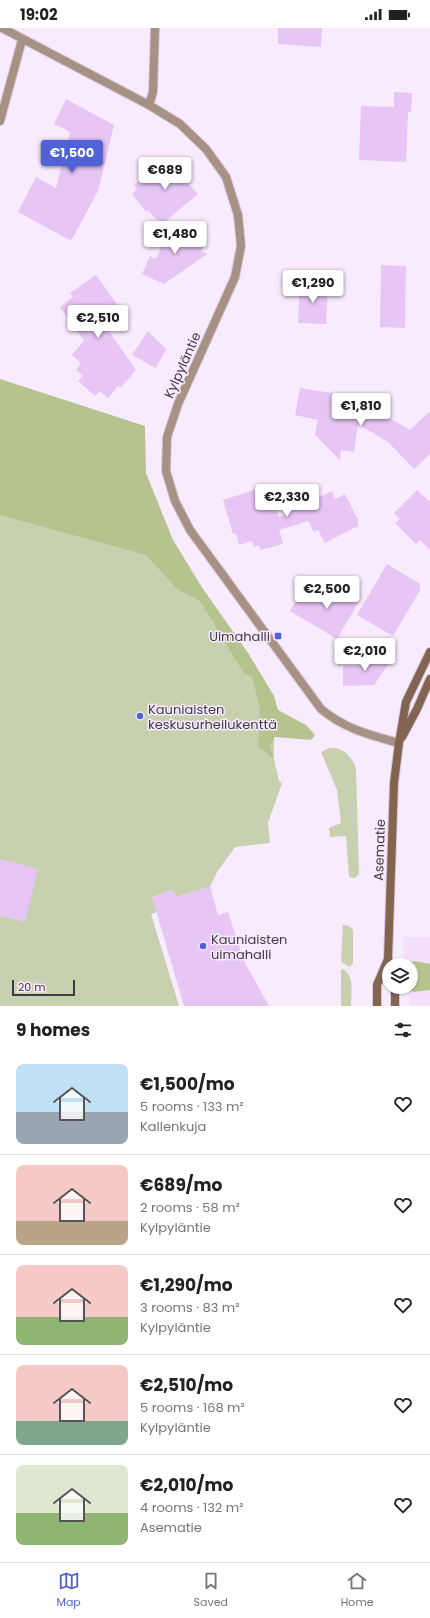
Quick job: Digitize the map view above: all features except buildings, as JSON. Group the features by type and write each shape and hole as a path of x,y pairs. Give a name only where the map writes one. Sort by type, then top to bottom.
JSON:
{"street":[{"name":"Kylpyläntie","path":"2,28 22,40 149,105 180,124 206,148 226,177 238,215 241,246 234,277 178,404 167,437 166,470 175,502 190,530 321,709 334,720 348,727 399,743"},
{"path":"149,105 153,92 155,28"},
{"path":"0,120 22,40"},
{"name":"Asematie","path":"389,958 394,791 399,743 406,702 430,652"},
{"name":"Asematie","path":"399,743 417,709 430,679"},
{"name":"Asematie","path":"377,1006 377,985 382,975"},
{"path":"395,994 395,1006"}],"shaded area":[{"path":"402,937 430,937 430,1006 410,1006 408,994 418,994 418,958 404,958"}],"green space":[{"path":"0,379 145,426 146,473 173,540 203,589 248,653 274,696 278,710 306,725 315,735 311,740 275,737 270,745 274,759 258,747 260,708 252,677 243,672 200,601 177,589 146,555 0,515"},
{"name":"Kauniaisten keskusurheilukenttä","path":"0,471 40,483 203,589 248,653 274,696 274,759 279,781 282,783 268,823 270,843 235,847 217,872 210,887 175,897 173,890 152,897 157,912 151,914 179,1006 0,1006"},
{"path":"329,748 342,750 352,759 356,768 359,874 355,878 349,877 346,836 330,837 329,828 341,823 337,790 321,752"},
{"path":"343,925 349,926 353,930 353,963 350,967 341,962"},
{"path":"418,962 430,964 430,990 418,992"},
{"path":"343,969 347,972 351,981 351,1006 341,1006 341,970"}],"place":[{"name":"Uimahalli","path":"278,636"},
{"name":"Kauniaisten keskusurheilukenttä","path":"140,716"},
{"name":"Kauniaisten uimahalli","path":"203,946"}]}
